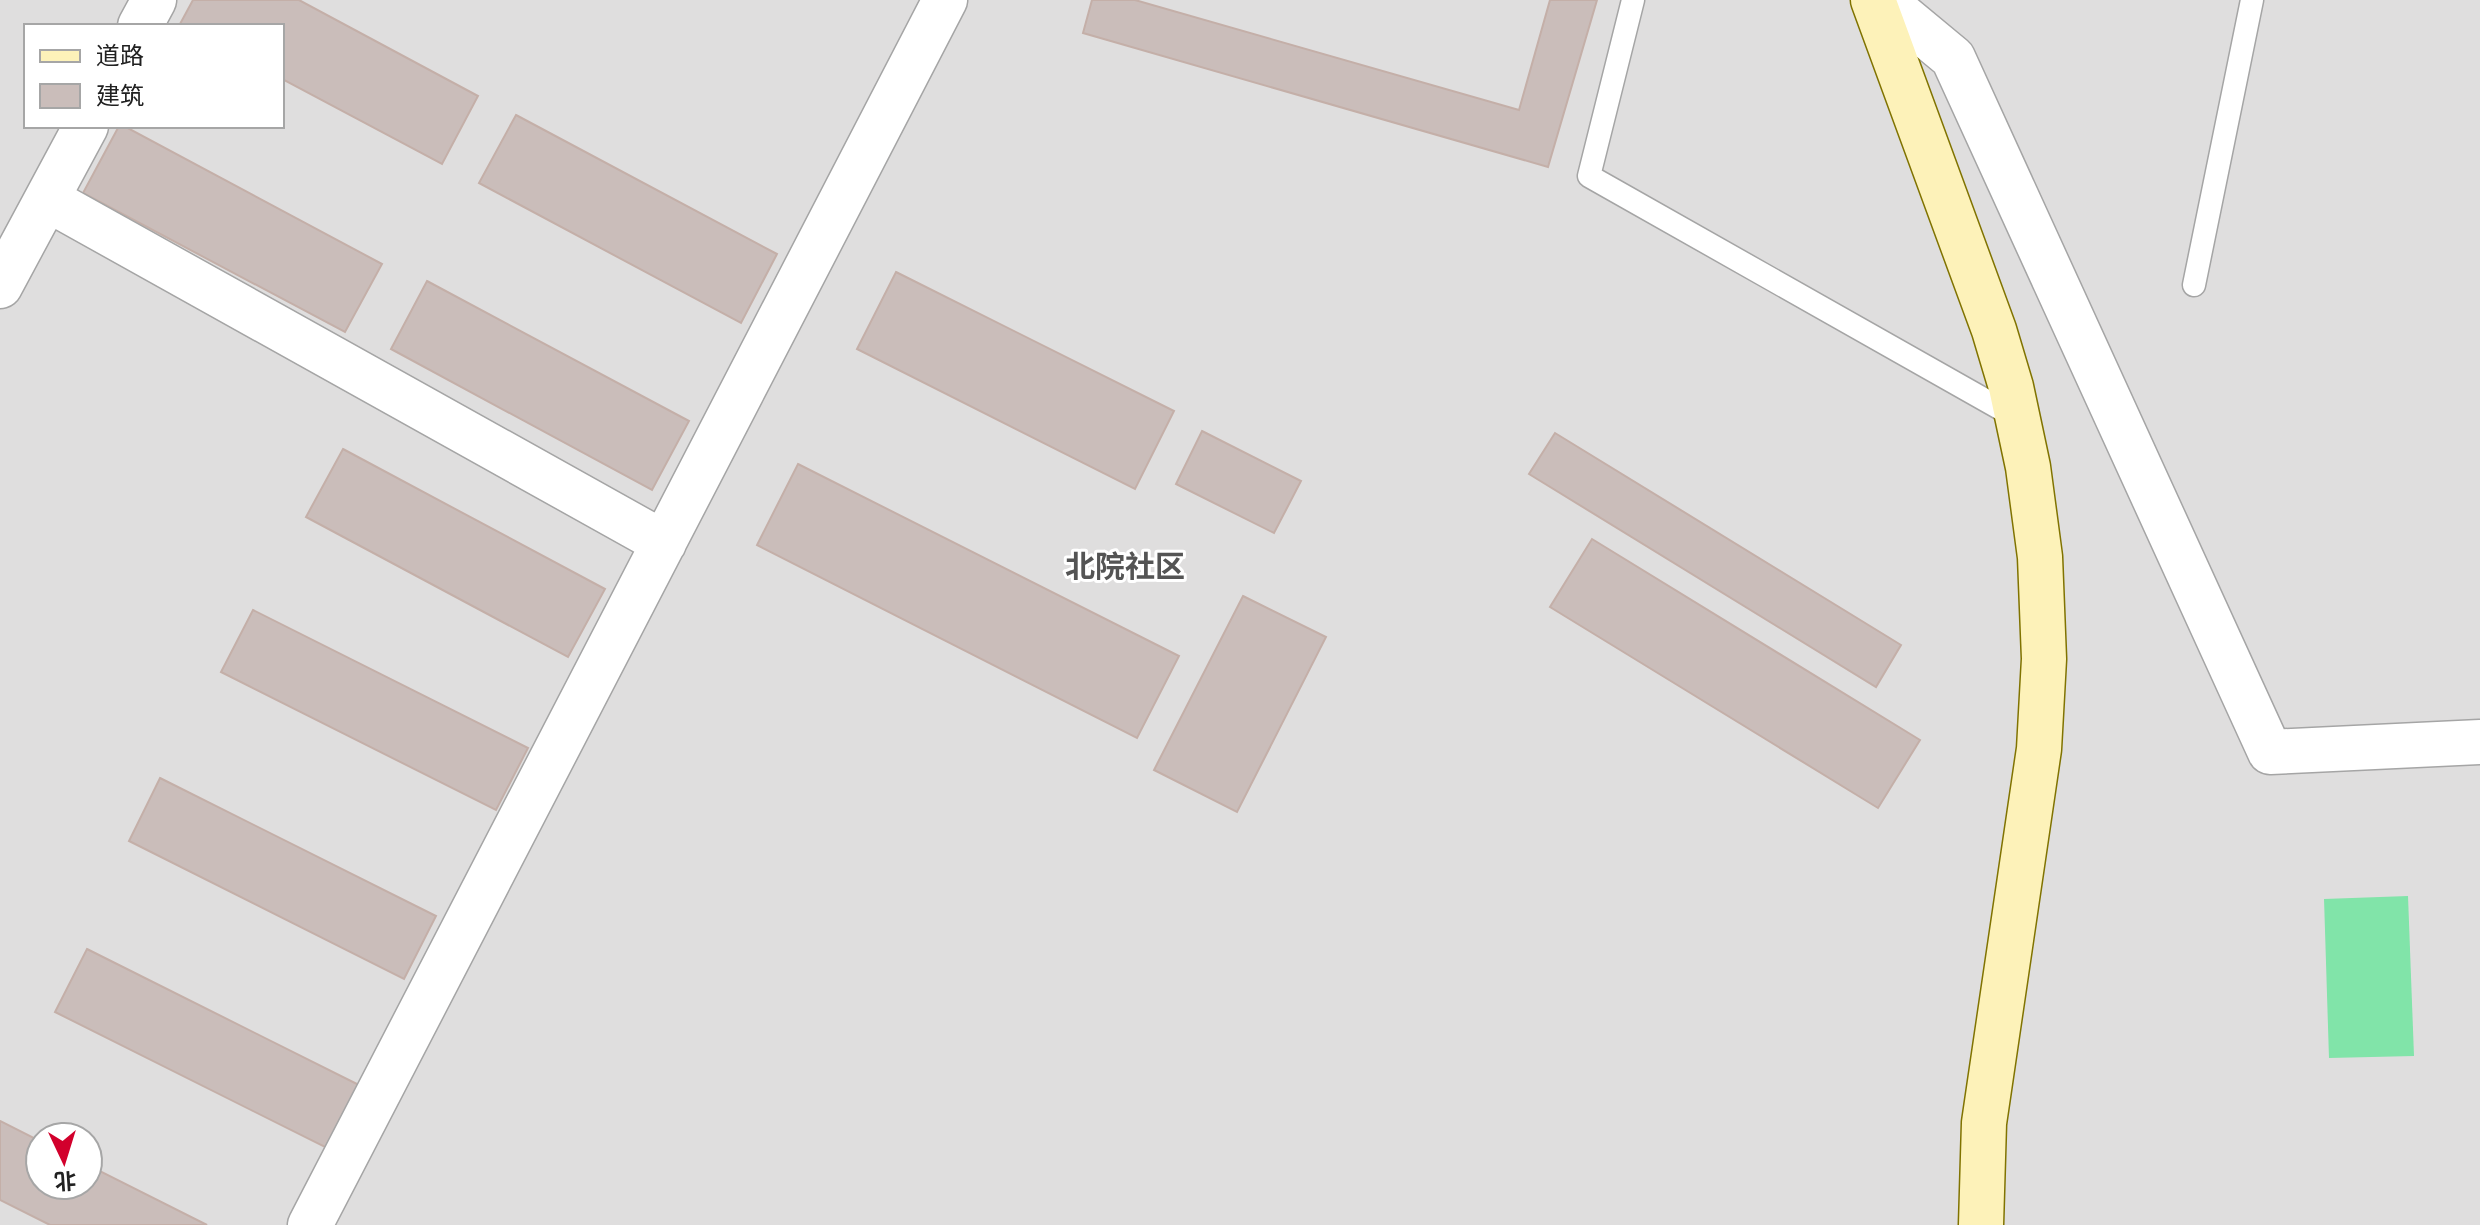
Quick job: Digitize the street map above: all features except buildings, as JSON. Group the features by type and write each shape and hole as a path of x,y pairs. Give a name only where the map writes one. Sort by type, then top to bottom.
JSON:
{"street":[{"path":"141,24 154,0"},
{"path":"310,1225 945,0"},
{"path":"1873,0 1994,330 2028,467 2040,557 2044,659 2039,749 1984,1123 1981,1225"},
{"path":"1883,0 1953,58 2270,752 2480,742"},
{"path":"0,286 85,128"},
{"path":"47,199 664,543"}],"lane":[{"path":"1633,0 1589,176 2017,418"},
{"path":"2194,285 2252,0"}],"shaded area":[{"path":"0,0 2480,0 2480,1225 0,1225"}],"green space":[{"path":"2408,896 2414,1056 2329,1058 2324,899"}],"district":[{"name":"北院社区","path":"1125,566"}]}
